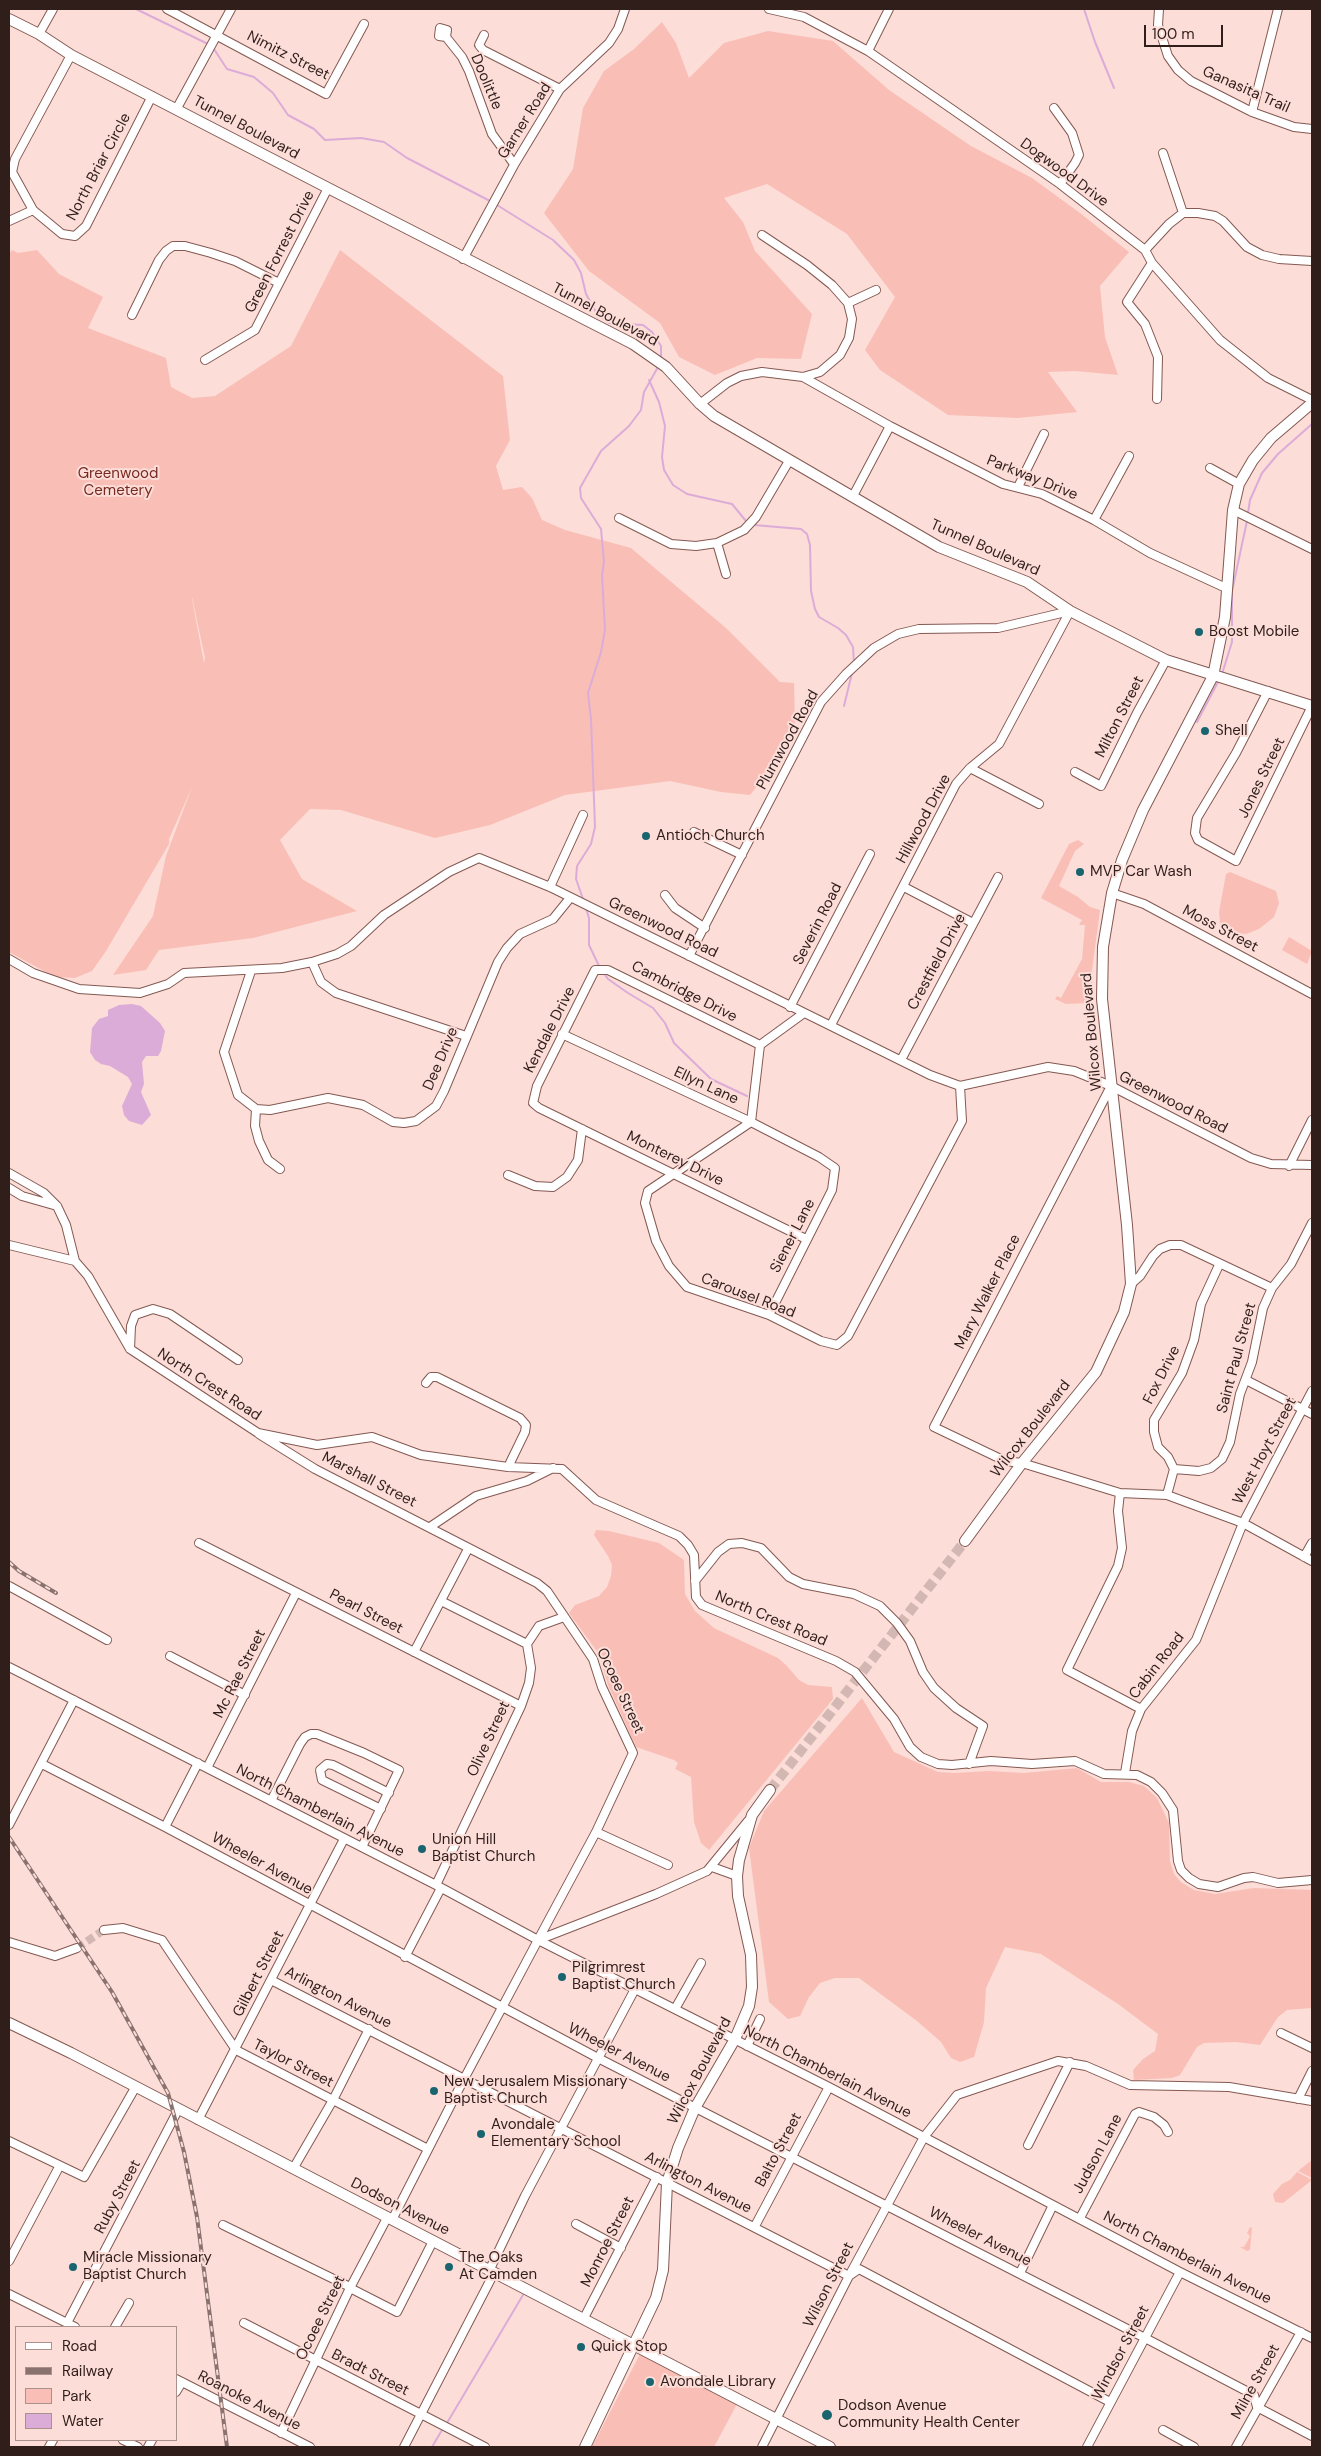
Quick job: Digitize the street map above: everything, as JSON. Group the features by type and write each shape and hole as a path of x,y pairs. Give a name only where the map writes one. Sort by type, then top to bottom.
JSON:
{"main road":[{"name":"Tunnel Boulevard","path":"9,19 39,34 71,55 178,108 464,259 633,344 666,367 700,404 714,416 939,547 1027,582 1070,611 1166,660 1312,706"},
{"name":"Wilcox Boulevard","path":"965,1541 1022,1463 1096,1372 1124,1312 1131,1284 1102,1008 1101,962 1112,893 1122,860 1143,810 1213,676 1225,617 1233,510 1238,484 1253,460 1271,438 1312,401"},
{"name":"Wilcox Boulevard","path":"585,2447 656,2298 661,2280 665,2239 667,2183 678,2148 695,2108 735,2039 749,2006 752,1987 751,1955 738,1896 737,1876 739,1860 752,1815 770,1790"},
{"name":"Dodson Avenue","path":"9,2023 72,2053 135,2088 584,2318 830,2447"}],"street":[{"path":"39,34 53,9"},
{"name":"Nimitz Street","path":"168,9 326,94 364,24"},
{"path":"178,108 231,9"},
{"name":"Garner Road","path":"464,259 514,164 560,88 609,43 618,29 625,9"},
{"name":"Dogwood Drive","path":"769,9 804,17 868,52 1060,184 1145,250 1152,263 1220,340 1268,378 1312,401"},
{"path":"804,17 808,9"},
{"path":"868,52 889,9"},
{"name":"Ganasita Trail","path":"1159,9 1158,25 1162,42 1178,70 1191,81 1252,112 1294,127 1312,129"},
{"path":"1252,112 1278,9"},
{"path":"484,35 480,45 483,50 560,88"},
{"name":"Doolittle","path":"446,37 462,57 469,71 492,134 514,164"},
{"name":"North Briar Circle","path":"71,55 15,159 12,172 33,210 62,234 75,236 86,226 152,96"},
{"path":"1054,108 1072,133 1079,155 1076,163 1060,184"},
{"path":"1163,153 1183,213"},
{"name":"Green Forrest Drive","path":"206,360 255,330 328,188"},
{"path":"9,221 33,210"},
{"path":"1145,250 1168,224 1183,213 1215,216 1223,221 1247,247 1262,255 1279,259 1312,261"},
{"path":"700,404 728,383 741,376 762,372 803,377 820,372 840,355 849,338 852,320 848,303 826,280 762,235"},
{"path":"132,315 159,260 173,246 185,246 235,261 279,283"},
{"path":"1152,263 1127,302 1145,324 1158,357 1157,399"},
{"path":"848,303 876,290"},
{"name":"Parkway Drive","path":"803,377 890,426 1003,484 1042,494 1094,520 1150,553 1226,588"},
{"path":"853,496 890,426"},
{"path":"1018,487 1044,434"},
{"path":"1094,520 1129,456"},
{"path":"619,518 672,544 696,546 717,543 744,530 761,509 790,461"},
{"path":"1210,468 1238,484"},
{"path":"1233,510 1312,549"},
{"path":"717,543 726,574"},
{"name":"Hillwood Drive","path":"831,1025 956,784 970,768 999,744 1070,611"},
{"name":"Plumwood Road","path":"689,956 821,702 846,674 874,648 898,634 919,628 998,628 1070,611"},
{"name":"Milton Street","path":"1075,772 1101,786 1166,660"},
{"name":"Jones Street","path":"1268,692 1236,753 1196,818 1195,833 1198,840 1236,862 1312,706"},
{"path":"970,768 1039,804"},
{"path":"550,887 583,815"},
{"path":"694,832 742,855"},
{"name":"Severin Road","path":"790,1007 870,854"},
{"name":"Greenwood Road","path":"9,958 42,977 79,990 140,993 168,984 184,973 251,971 282,968 312,962 337,954 350,946 384,915 449,872 479,858 550,887 930,1075 960,1086 1048,1067 1074,1071 1111,1086 1251,1158 1270,1164 1289,1166 1312,1165"},
{"name":"Crestfield Drive","path":"901,1060 998,877"},
{"path":"904,886 974,923"},
{"name":"Moss Street","path":"1112,893 1144,904 1312,994"},
{"path":"665,896 675,908 705,928"},
{"name":"Dee Drive","path":"256,1109 270,1110 328,1098 363,1105 393,1122 416,1121 436,1106 444,1091 498,962 507,948 520,934 553,919 570,898"},
{"path":"312,962 321,982 336,993 466,1036"},
{"name":"Kendale Drive","path":"533,1103 537,1086 595,970"},
{"name":"Cambridge Drive","path":"595,970 608,970 760,1045"},
{"path":"251,971 224,1052 238,1095 256,1109 255,1126 259,1141 268,1160 280,1169"},
{"path":"751,1122 760,1045 804,1013"},
{"name":"Ellyn Lane","path":"562,1034 751,1122 819,1157 835,1168"},
{"name":"Carousel Road","path":"751,1122 672,1173 648,1191 645,1204 656,1241 669,1266 687,1287 769,1315 821,1341 837,1345 848,1336 962,1122 960,1086"},
{"name":"Mary Walker Place","path":"1022,1463 1005,1461 934,1427 1111,1086"},
{"name":"Monterey Drive","path":"533,1103 582,1130 806,1238"},
{"path":"1289,1166 1312,1120"},
{"path":"508,1175 535,1186 553,1187 567,1177 578,1160 582,1130"},
{"name":"Siener Lane","path":"769,1315 806,1238 832,1190 835,1168"},
{"path":"9,1174 44,1193 58,1206 66,1225 75,1261 9,1245"},
{"path":"9,1188 22,1196 58,1206"},
{"name":"Saint Paul Street","path":"1174,1469 1199,1471 1211,1468 1222,1459 1230,1442 1256,1347 1263,1308 1272,1288 1290,1264 1312,1223"},
{"path":"1131,1284 1140,1276 1152,1256 1160,1249 1170,1245 1181,1245 1219,1265 1272,1288"},
{"name":"North Crest Road","path":"75,1261 88,1276 130,1350 258,1434 317,1445 372,1437 421,1455 508,1467 553,1468 568,1474 596,1500 679,1536 694,1555 696,1597 702,1605 836,1661 855,1672 894,1719 910,1747 921,1757 938,1764 969,1764 991,1761 1053,1763 1063,1760 1075,1761 1104,1774 1125,1773 1138,1775 1151,1782 1173,1810 1178,1861 1181,1870 1194,1881 1218,1887 1253,1877 1278,1883 1312,1880"},
{"name":"Fox Drive","path":"1174,1469 1168,1458 1158,1447 1154,1432 1154,1420 1182,1373 1194,1340 1201,1304 1219,1265"},
{"path":"130,1350 131,1326 135,1315 153,1309 170,1314 238,1360"},
{"path":"426,1383 432,1377 437,1377 520,1418 526,1425 525,1432 508,1467"},
{"path":"1246,1380 1312,1414"},
{"name":"West Hoyt Street","path":"1243,1523 1312,1391"},
{"name":"Marshall Street","path":"258,1434 315,1469 430,1527 468,1549"},
{"path":"1022,1463 1120,1493 1167,1495 1243,1523 1312,1561"},
{"path":"430,1527 476,1496 527,1481 553,1468"},
{"path":"1167,1495 1174,1469"},
{"path":"1120,1493 1118,1511 1122,1548 1118,1566 1067,1670 1140,1709"},
{"name":"Cabin Road","path":"1125,1773 1132,1732 1140,1709 1196,1640 1243,1523"},
{"path":"695,1581 718,1552 729,1544 742,1542 761,1548 789,1577 803,1584 854,1594 880,1606 897,1623 910,1641 923,1672 934,1688 956,1708 983,1726 969,1764"},
{"name":"Pearl Street","path":"199,1543 521,1706"},
{"path":"1304,1557 1312,1543"},
{"path":"414,1652 468,1549"},
{"name":"Ocoee Street","path":"281,2432 350,2288 428,2149 596,1832 633,1753 602,1687 593,1659 546,1591 537,1582 468,1549"},
{"path":"9,1586 107,1640"},
{"name":"Mc Rae Street","path":"207,1768 296,1592"},
{"path":"441,1601 527,1644 539,1626 564,1617"},
{"name":"Olive Street","path":"405,1957 521,1706 529,1683 531,1668 527,1644"},
{"path":"170,1656 245,1695"},
{"name":"North Chamberlain Avenue","path":"9,1667 344,1840 362,1847 538,1940 735,2039 1180,2272 1312,2338"},
{"path":"9,1825 74,1700"},
{"path":"271,1801 300,1744 305,1737 311,1734 317,1734 364,1753 399,1770 362,1847"},
{"path":"166,1827 198,1763"},
{"name":"Wheeler Avenue","path":"42,1764 166,1827 502,2008 1020,2273 1254,2396 1257,2407 1312,2436"},
{"path":"381,1809 322,1780 320,1770 327,1764 333,1765 389,1793"},
{"path":"538,1940 656,1894 710,1869 752,1815"},
{"path":"596,1832 668,1865"},
{"name":"Gilbert Street","path":"198,2120 344,1840"},
{"path":"710,1869 737,1876"},
{"name":"Taylor Street","path":"104,1930 124,1928 162,1940 236,2050 428,2149"},
{"path":"9,1942 55,1956 77,1948"},
{"path":"675,2009 701,1963"},
{"name":"Arlington Avenue","path":"271,1980 849,2276 859,2270 1110,2402"},
{"path":"404,2447 561,2129 635,1989"},
{"path":"747,2046 760,2019"},
{"path":"293,2169 333,2100 369,2029"},
{"path":"1282,2034 1312,2048"},
{"name":"Wilson Street","path":"762,2447 849,2276 924,2137 957,2095 1058,2061 1070,2062"},
{"path":"1028,2145 1070,2062 1086,2066 1130,2085 1229,2087 1312,2101"},
{"path":"1298,2099 1312,2071"},
{"path":"9,2142 59,2167 84,2177 135,2088"},
{"name":"Balto Street","path":"754,2226 829,2088"},
{"name":"Ruby Street","path":"71,2325 178,2110"},
{"name":"Judson Lane","path":"1080,2218 1135,2114 1140,2112 1154,2117 1164,2125 1168,2132"},
{"path":"9,2261 59,2167"},
{"name":"Monroe Street","path":"584,2318 656,2177"},
{"path":"1020,2273 1053,2204"},
{"path":"576,2224 620,2248"},
{"path":"223,2225 397,2312 433,2241"},
{"name":"Windsor Street","path":"1087,2447 1180,2272"},
{"path":"9,2294 71,2325"},
{"path":"116,2326 129,2302"},
{"name":"Bradt Street","path":"244,2323 485,2447"},
{"name":"Milne Street","path":"1236,2447 1301,2332"},
{"name":"Roanoke Avenue","path":"179,2380 310,2447"},
{"path":"1163,2430 1194,2447"},
{"path":"125,2441 138,2447"}],"green space":[{"path":"662,22 676,43 689,78 724,43 768,31 833,41 889,90 971,146 1032,178 1080,213 1129,252 1100,286 1105,337 1118,375 1075,371 1048,372 1077,412 1018,418 948,415 880,370 865,350 895,297 847,234 767,184 724,198 743,222 755,251 812,314 801,359 757,358 715,375 679,357 660,323 589,271 544,213 573,169 583,108 604,71 634,49"},
{"name":"Greenwood Cemetery","path":"12,250 18,253 37,250 59,274 103,297 88,328 166,358 171,387 192,398 215,396 291,346 340,250 503,376 510,440 496,466 503,490 522,487 532,498 542,520 565,530 631,548 726,628 780,682 794,683 795,725 765,776 750,795 721,792 670,781 565,795 490,825 435,838 341,810 310,809 280,840 302,879 357,911 253,938 159,950 146,970 113,975 153,916 166,856 192,787 169,839 169,844 106,951 92,971 75,978 55,977 9,952 9,254","holes":["192,597 205,658 204,663"]},
{"path":"1078,840 1084,844 1075,851 1059,886 1078,897 1090,907 1100,910 1092,970 1093,997 1088,1003 1066,1004 1055,999 1057,996 1061,998 1082,959 1085,925 1079,925 1082,920 1041,898 1069,844"},
{"path":"1230,872 1276,891 1279,903 1274,917 1259,929 1246,934 1230,932 1220,923 1219,912 1226,874"},
{"path":"1289,937 1312,951 1307,964 1282,950"},
{"path":"596,1530 609,1531 659,1543 684,1560 685,1594 695,1611 714,1628 778,1658 799,1680 808,1685 832,1687 833,1699 709,1850 701,1843 694,1822 691,1777 675,1769 678,1763 674,1760 636,1747 608,1685 599,1654 569,1613 575,1605 599,1596 607,1587 611,1576 612,1565 594,1535"},
{"path":"862,1698 894,1752 938,1772 989,1771 1024,1773 1077,1768 1101,1782 1129,1782 1144,1786 1157,1798 1169,1823 1170,1861 1174,1874 1181,1882 1194,1890 1215,1894 1254,1888 1312,1890 1312,2008 1287,2010 1278,2017 1260,2045 1236,2042 1204,2043 1197,2047 1180,2075 1172,2078 1134,2080 1133,2070 1143,2059 1155,2051 1158,2034 1118,2004 1041,1954 1005,1947 986,1988 984,2022 974,2057 960,2062 951,2058 941,2042 917,2021 859,1978 835,1978 820,1983 809,1997 800,2016 788,2019 769,2002 749,1848 764,1811"},
{"path":"1312,2160 1312,2178 1298,2171"},
{"path":"1297,2172 1312,2180 1283,2203 1275,2202 1273,2194"},
{"path":"1250,2227 1252,2228 1250,2250 1247,2251 1240,2247 1244,2247 1250,2236 1247,2233"},
{"path":"640,2354 737,2404 714,2447 592,2447"}],"water":[{"path":"132,1004 141,1006 160,1023 165,1031 161,1051 158,1056 146,1056 142,1062 144,1084 141,1092 151,1115 142,1125 129,1121 124,1115 122,1106 132,1084 128,1077 110,1066 101,1064 95,1060 90,1052 92,1028 99,1019 108,1016 108,1010 119,1005"}],"waterway":[{"path":"136,9 208,44"},
{"path":"1084,9 1114,88"},
{"path":"214,49 227,69 254,77 273,93 288,115 314,129 325,140 361,138 384,142 407,158 490,201"},
{"path":"497,205 553,240 574,260 581,273 586,294 597,314 609,323 643,325 652,332 661,346 661,360"},
{"path":"583,899 576,879 577,866 591,844 595,827 591,719 588,693 601,652 605,630 602,575 604,562 601,529 581,498 580,488 601,451 629,426 641,410 644,392 658,367"},
{"path":"649,380 659,402 665,426 662,457 664,470 673,485 687,494 732,504 746,521"},
{"path":"1248,513 1250,500 1262,473 1278,454 1312,424"},
{"path":"1222,674 1232,642 1232,591 1247,521"},
{"path":"754,525 801,529 807,534 810,545 811,591 815,609 819,617 846,635 853,647 854,663"},
{"path":"844,706 852,673"},
{"path":"1197,722 1218,682"},
{"path":"586,908 589,918 589,945 600,968"},
{"path":"603,972 608,979 653,1008 665,1023 674,1043 711,1079 747,1096"},
{"path":"447,2423 523,2295"},
{"path":"432,2447 442,2430"}],"tunnel":[{"path":"770,1790 965,1541"},
{"path":"77,1948 104,1930"}],"railway":[{"path":"9,1562 19,1571 56,1593"},
{"path":"9,1837 112,1992 168,2093 184,2152 197,2217 227,2447"}],"place":[{"name":"Boost Mobile","path":"1199,632"},
{"name":"Shell","path":"1205,731"},
{"name":"Antioch Church","path":"646,836"},
{"name":"MVP Car Wash","path":"1080,872"},
{"name":"Union Hill Baptist Church","path":"422,1849"},
{"name":"Pilgrimrest Baptist Church","path":"562,1977"},
{"name":"New Jerusalem Missionary Baptist Church","path":"434,2091"},
{"name":"Avondale Elementary School","path":"481,2134"},
{"name":"Miracle Missionary Baptist Church","path":"73,2267"},
{"name":"The Oaks At Camden","path":"449,2267"},
{"name":"Quick Stop","path":"581,2347"},
{"name":"Avondale Library","path":"650,2382"},
{"name":"Dodson Avenue Community Health Center","path":"827,2415"}]}
